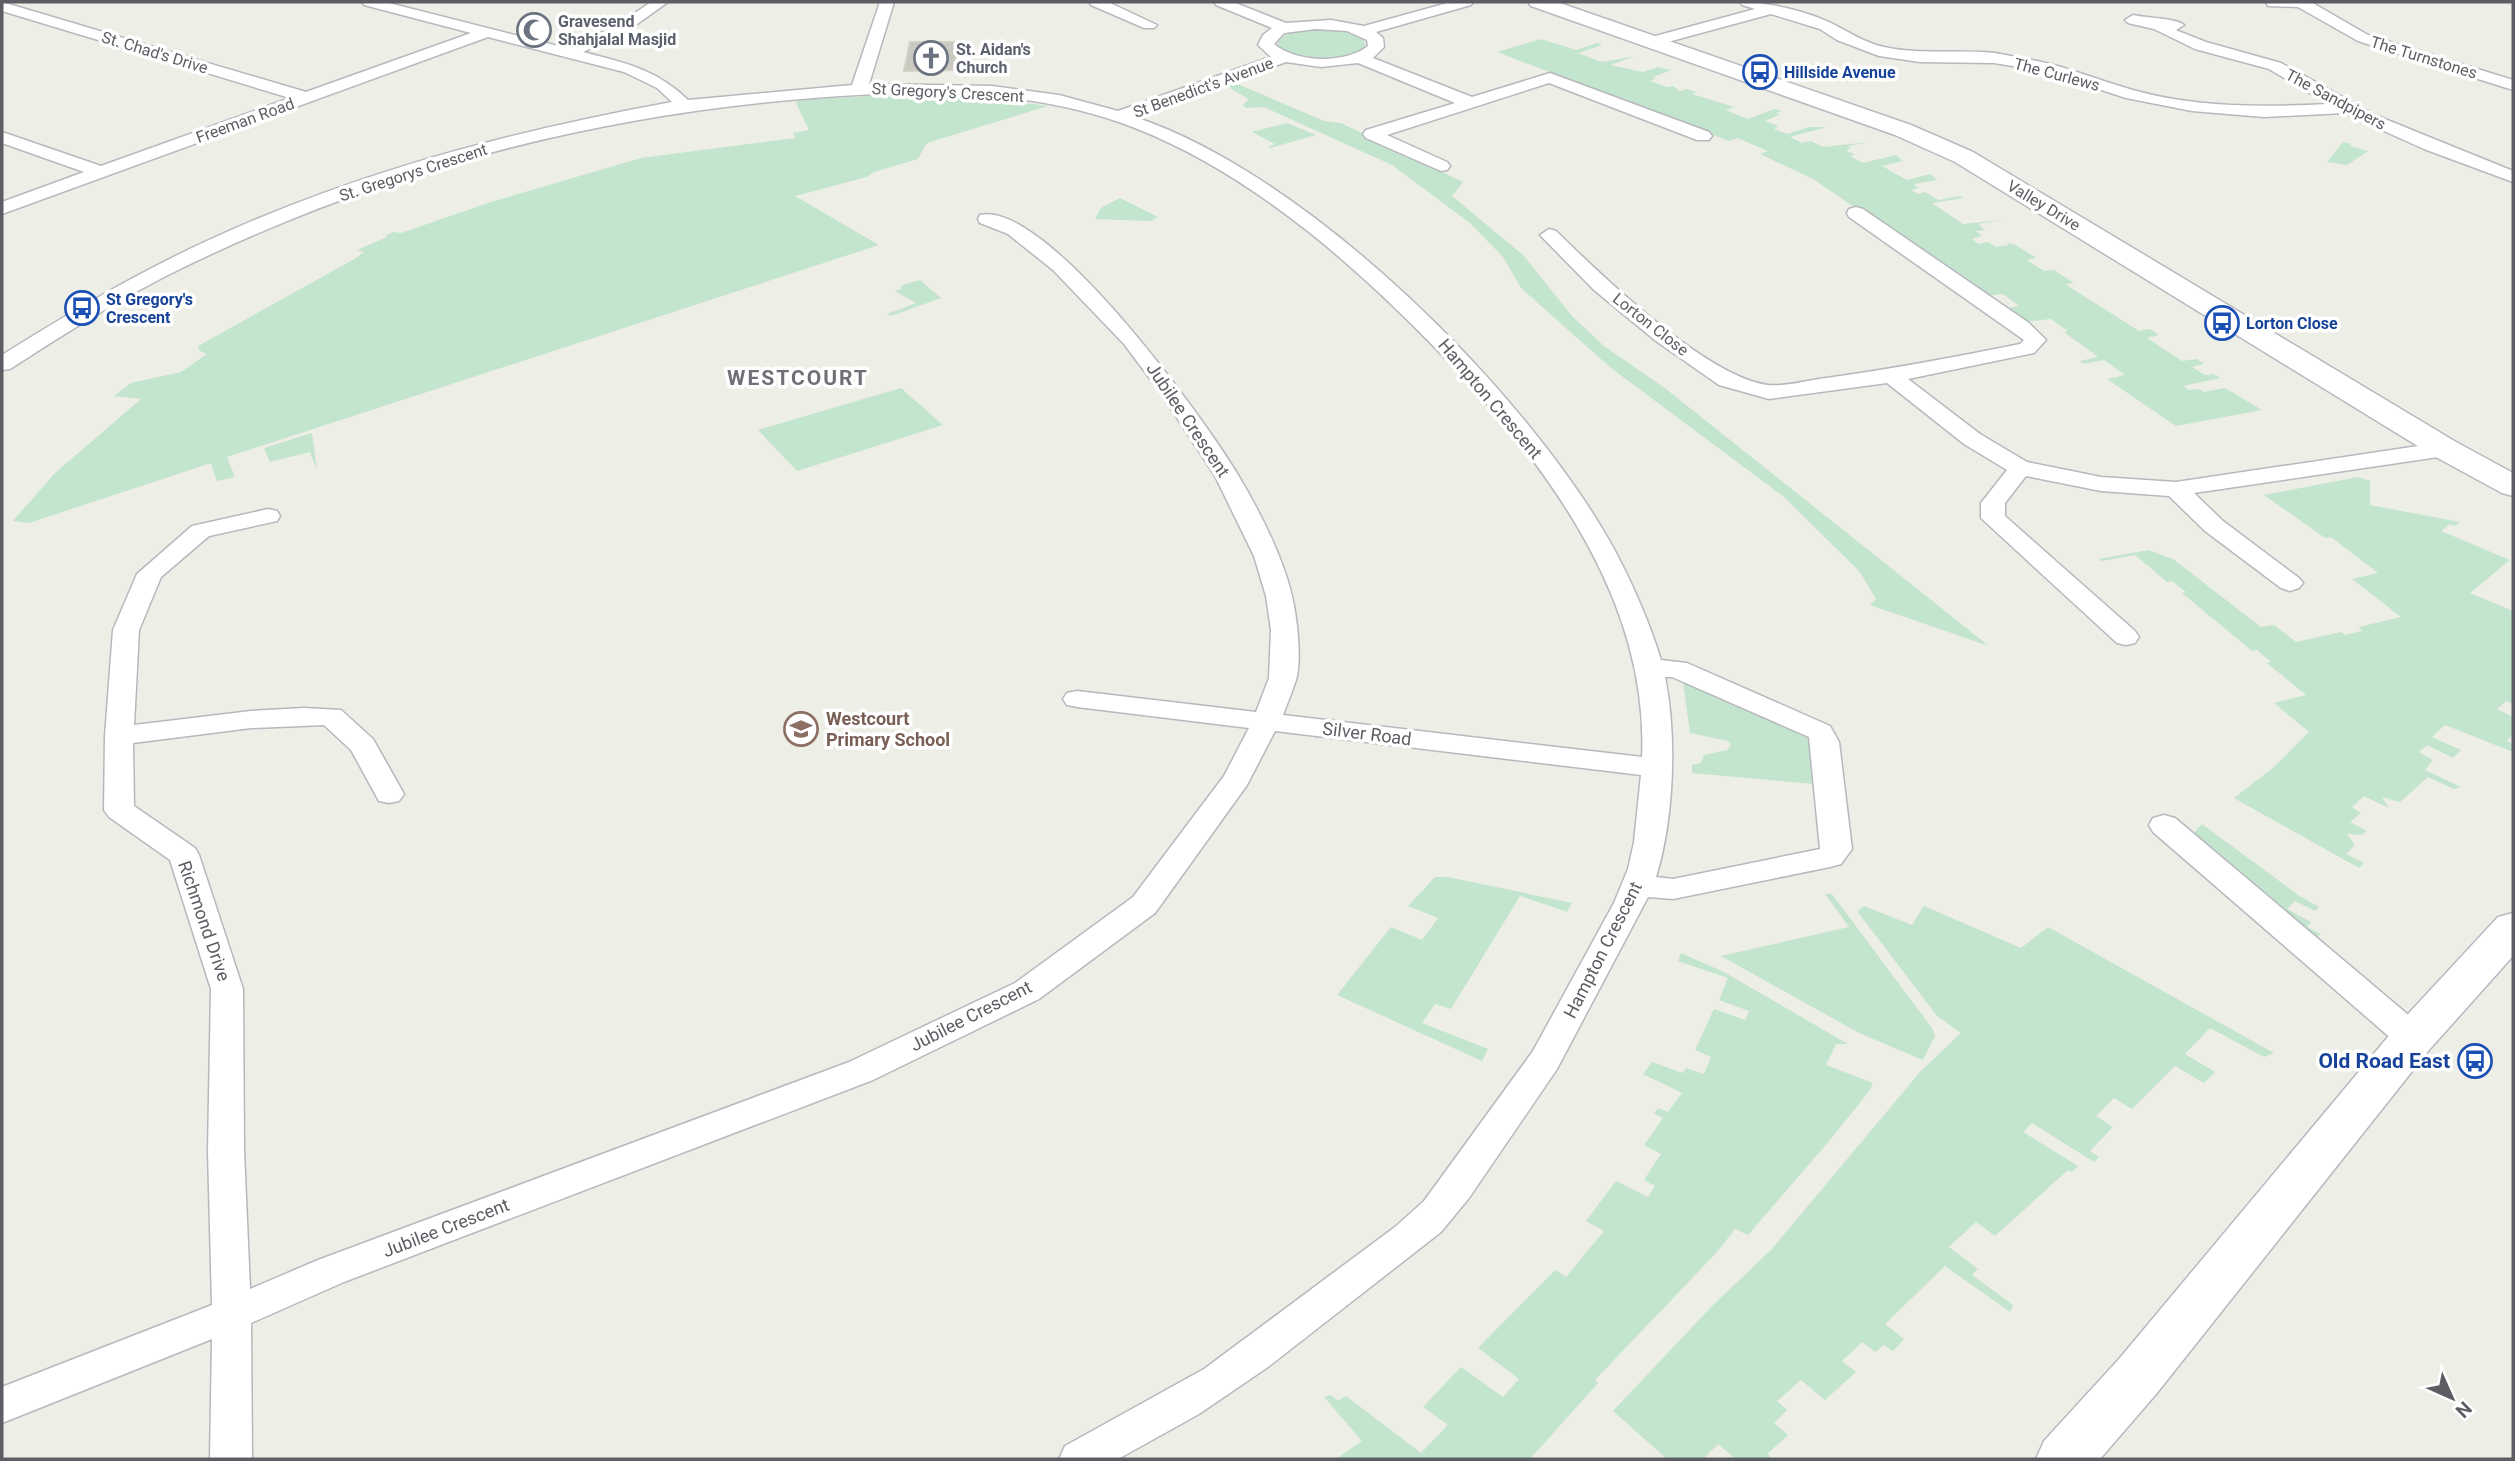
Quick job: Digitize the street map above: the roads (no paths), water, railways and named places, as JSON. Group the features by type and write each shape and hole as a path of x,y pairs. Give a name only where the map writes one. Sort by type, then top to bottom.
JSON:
{"street":[{"path":"369,2 570,52 647,76 663,85 684,105"},
{"path":"570,52 616,32 661,2"},
{"path":"860,87 887,2"},
{"path":"1096,2 1132,17 1152,18"},
{"path":"1221,2 1286,28 1329,24 1373,35 1377,43 1374,51 1360,58"},
{"path":"1363,31 1466,2"},
{"name":"Valley Drive","path":"1538,2 1903,130 1964,157 2445,449 2513,486"},
{"name":"The Curlews","path":"1747,2 1825,26 1842,37 1879,51 1920,57 1994,58 2033,65 2132,95 2192,106 2264,112 2348,108"},
{"path":"1653,41 1799,2"},
{"path":"2273,3 2301,2"},
{"name":"The Turnstones","path":"2301,2 2361,38 2459,66 2513,85"},
{"name":"St. Chad's Drive","path":"2,6 308,98"},
{"path":"2133,20 2159,26 2179,24"},
{"name":"The Sandpipers","path":"2159,26 2211,50 2274,66 2348,108 2428,147 2513,177"},
{"name":"St Benedict's Avenue","path":"1286,28 1272,34 1266,43 1270,50 1285,57 1322,62 1360,58 1471,103"},
{"name":"Freeman Road","path":"2,208 488,32"},
{"name":"St Benedict's Avenue","path":"1121,116 1285,57"},
{"path":"1441,166 1372,134 1550,78 1703,136"},
{"name":"St. Gregorys Crescent","path":"2,364 43,336 143,281 226,241 313,205 407,171 505,142 684,105 860,87"},
{"name":"St Gregory's Crescent","path":"860,87 1010,93 1060,100 1121,116 1194,150"},
{"path":"2,137 100,172"},
{"name":"Hampton Crescent","path":"1080,1459 1203,1391 1432,1218 1553,1048 1639,886 1650,827 1656,768 1658,714 1651,668 1620,586 1597,542 1550,470 1480,383 1398,299 1334,244 1258,189 1194,150"},
{"name":"Lorton Close","path":"1549,235 1601,286 1663,337 1727,380 1769,392 1891,376 2027,349 2036,340 2022,327 1856,214"},
{"name":"Jubilee Crescent","path":"2,1405 232,1314 331,1271 861,1071 1027,991 1144,905 1237,779 1266,722 1283,678 1284,630 1279,596 1265,556 1227,476 1170,388 1114,321 1030,241 1016,230 987,219"},
{"path":"1891,376 1972,439 2020,468 2101,484 2176,489 2445,449"},
{"path":"2020,468 1993,503 1993,518 2126,637"},
{"path":"2176,489 2202,515 2290,583"},
{"name":"Richmond Drive","path":"232,1314 226,1151 227,989 184,855 119,810 119,736 126,630 150,574 201,531 268,516"},
{"path":"1639,886 1673,890 1830,857 1837,849 1825,742 1820,732 1699,678 1676,670 1651,668"},
{"name":"Silver Road","path":"1077,699 1656,768"},
{"path":"119,736 290,715 331,716 363,745 389,794"},
{"path":"2164,825 2413,1038"},
{"path":"2064,1459 2198,1304 2413,1038 2513,928"},
{"path":"231,1459 232,1314"}],"place":[{"name":"Gravesend Shahjalal Masjid","path":"534,30"},
{"name":"St. Aidan's Church","path":"931,58"},
{"name":"Hillside Avenue","path":"1760,72"},
{"name":"St Gregory's Crescent","path":"82,308"},
{"name":"Lorton Close","path":"2222,323"},
{"name":"Westcourt Primary School","path":"801,729"},
{"name":"Old Road East","path":"2475,1061"}],"district":[{"name":"WESTCOURT","path":"798,378"}]}
